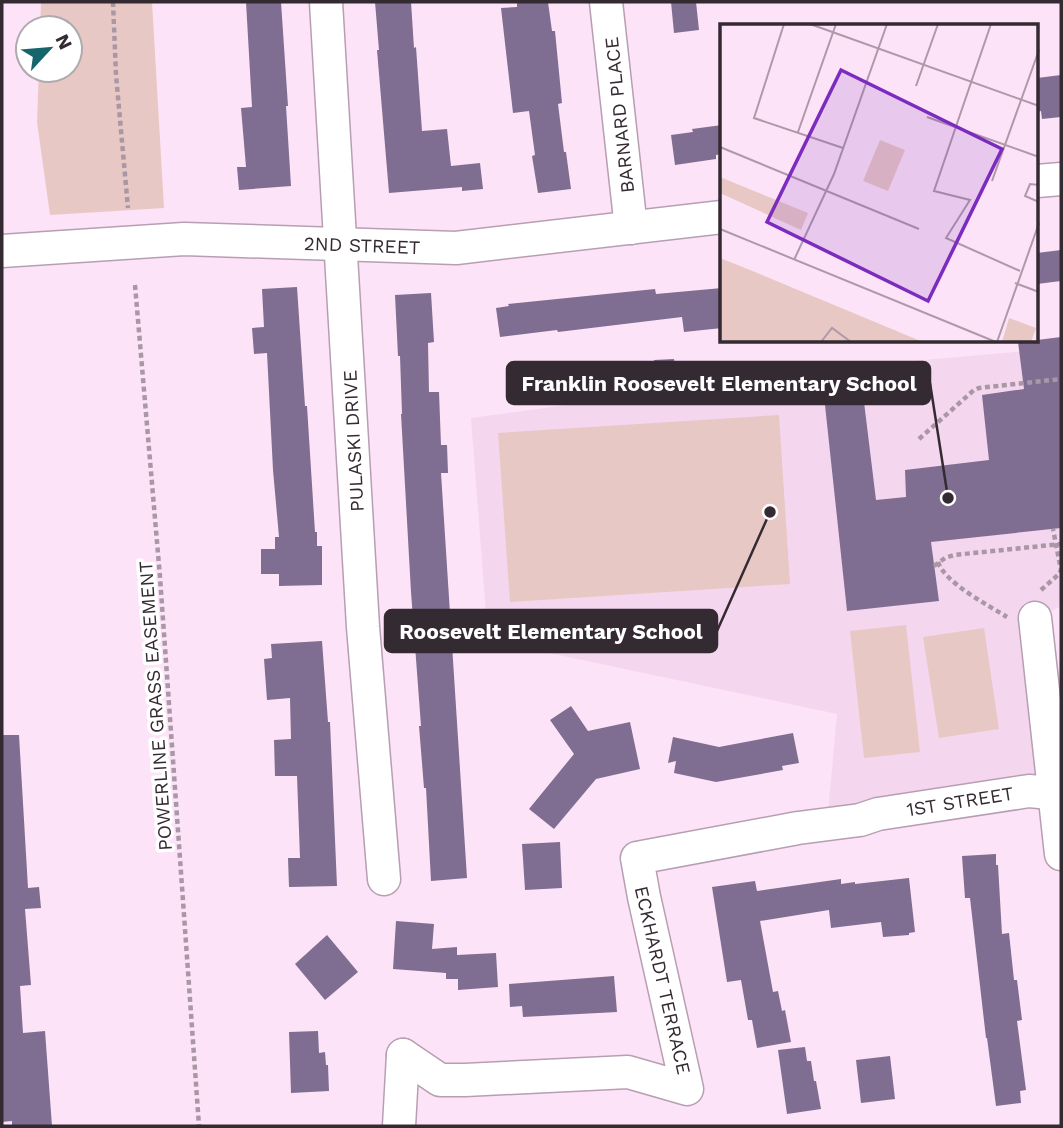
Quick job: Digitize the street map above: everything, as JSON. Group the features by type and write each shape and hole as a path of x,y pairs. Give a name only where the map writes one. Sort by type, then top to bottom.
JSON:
{"street":[{"name":"PULASKI DRIVE","path":"326,2 363,627 384,879"},
{"name":"BARNARD PLACE","path":"606,2 631,228"},
{"path":"1038,181 1061,179"},
{"name":"2ND STREET","path":"2,251 184,239 456,248 720,217"},
{"path":"1026,610 1058,794 1061,853"},
{"name":"1ST STREET","path":"860,820 878,814 1029,791 1058,794"},
{"name":"ECKHARDT TERRACE","path":"399,1126 403,1055 440,1080 628,1072 687,1089 643,897 637,858 798,828 860,820"}],"path":[{"path":"113,2 116,75 128,208"},
{"name":"POWERLINE GRASS EASEMENT","path":"135,285 161,591 199,1126"},
{"path":"919,439 968,393 979,388 1061,379"},
{"path":"1053,529 1059,544 1061,570 1026,610 950,580 936,564 954,555 1059,544"}],"shaded area":[{"path":"41,2 152,2 164,208 50,215 37,122 38,84 84,84 84,14 41,14"},
{"path":"1061,348 1061,606 1035,619 1055,793 827,824 837,714 488,640 471,418 855,366"},
{"path":"779,415 790,584 510,602 498,433"},
{"path":"906,625 920,752 864,758 850,631"},
{"path":"984,628 999,729 939,738 923,637"}],"building":[{"path":"246,2 281,2 291,186 239,190 237,167 246,167 241,108 252,107"},
{"path":"375,2 411,2 422,131 447,129 451,166 480,163 483,189 462,191 462,187 389,193"},
{"path":"517,2 548,2 552,31 555,31 562,103 558,104 571,189 538,193 529,111 513,113 501,8 517,7"},
{"path":"671,2 696,2 699,30 674,33"},
{"path":"1061,75 1061,117 1042,119 1041,111 1038,112 1038,78"},
{"path":"720,125 720,154 716,155 716,159 675,165 671,135 693,132 692,129"},
{"path":"1061,250 1061,281 1038,284 1038,253"},
{"path":"297,287 315,532 317,546 322,546 322,585 279,586 279,574 261,574 261,549 275,549 275,537 279,537 267,353 254,354 252,328 264,327 262,289"},
{"path":"720,288 720,328 684,332 682,317 500,337 496,308 509,306 508,304 655,289 656,294"},
{"path":"431,293 434,342 428,343 429,392 439,392 441,445 447,445 448,473 441,473 467,878 431,881 426,788 419,726 395,295"},
{"path":"1061,337 1061,528 931,542 939,601 847,611 825,405 864,402 876,500 906,497 905,470 989,460 982,395 1024,389 1018,343 1038,343 1038,340"},
{"path":"674,359 677,385 656,386 654,360"},
{"path":"322,641 330,722 337,886 289,887 288,858 300,858 297,776 275,776 274,740 291,739 290,698 267,700 264,659 272,658 271,644"},
{"path":"571,706 588,731 630,722 640,769 596,779 554,829 529,809 574,754 550,720"},
{"path":"793,733 799,763 782,766 783,770 716,782 674,773 676,761 668,763 673,737 719,747"},
{"path":"2,735 19,735 28,888 39,887 41,908 25,909 31,985 20,986 23,1033 45,1031 52,1126 12,1126 12,1121 2,1122"},
{"path":"560,842 562,888 525,890 522,844"},
{"path":"996,854 1002,934 1009,933 1014,980 1017,980 1022,1020 1017,1021 1026,1090 1020,1091 1021,1103 996,1106 970,898 965,898 962,856"},
{"path":"909,878 915,932 909,935 883,937 881,922 831,928 829,910 760,921 773,992 778,991 782,1011 785,1010 791,1042 757,1048 752,1020 748,1020 741,980 727,982 712,887 755,881 757,891 841,879 841,884 855,884"},
{"path":"396,921 434,924 432,949 457,947 457,955 496,953 498,987 458,990 458,979 446,979 446,973 393,969"},
{"path":"327,935 358,972 325,1000 295,964"},
{"path":"614,976 617,1012 523,1017 522,1006 510,1007 509,984"},
{"path":"318,1031 319,1053 325,1052 328,1065 329,1091 291,1093 289,1032"},
{"path":"805,1047 807,1061 811,1061 821,1109 787,1114 778,1050"},
{"path":"890,1056 895,1099 861,1103 856,1060"}],"place":[{"name":"Franklin Roosevelt Elementary School","path":"948,498"},
{"name":"Roosevelt Elementary School","path":"770,512"}]}
